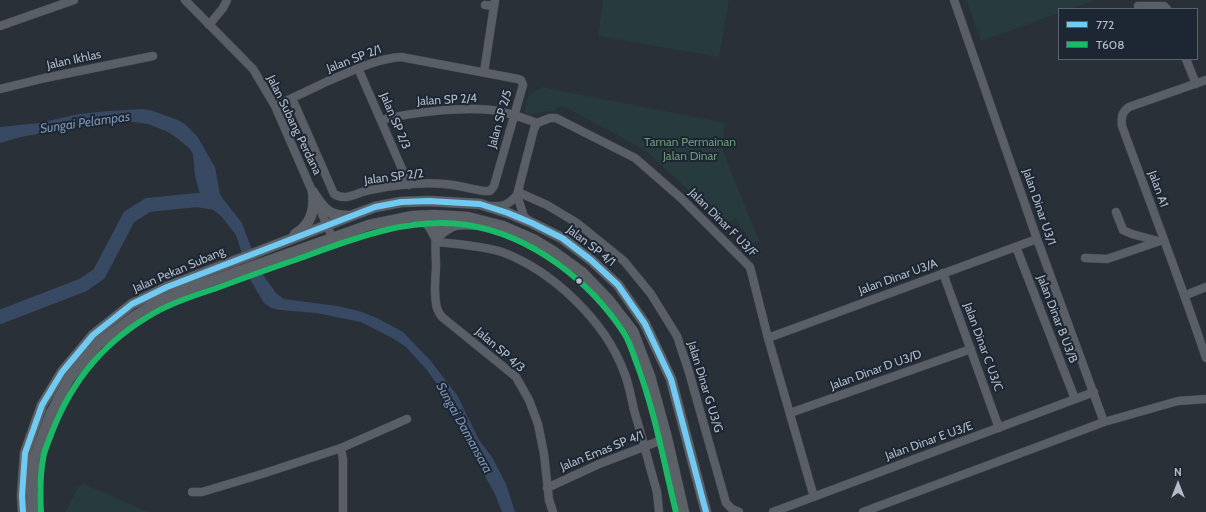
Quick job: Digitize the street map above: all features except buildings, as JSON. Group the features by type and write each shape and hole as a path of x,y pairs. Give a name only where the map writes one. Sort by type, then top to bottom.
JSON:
{"main road":[{"path":"313,192 327,211 341,216 350,216"},
{"path":"270,247 301,230 308,222 314,203 313,192"},
{"name":"Jalan SP 4/1","path":"270,247 375,207 401,202 429,201 475,204 508,213 562,238 591,260 618,285 645,324 671,379 706,512"},
{"path":"440,215 451,208 475,204"},
{"path":"332,237 369,224 413,216 440,215 468,217 503,226 533,238 582,272 608,300 633,331 650,376 667,438 684,512"},
{"path":"413,216 426,222 431,227 436,240 450,226 457,224 503,226"},
{"name":"Jalan Pekan Subang","path":"33,512 32,490 35,456 51,413 69,379 98,344 135,316 154,304 186,290 332,237"},
{"name":"Jalan Pekan Subang","path":"23,512 22,496 25,453 42,406 62,372 93,335 132,304 167,286 270,247"}],"street":[{"path":"0,26 74,0"},
{"name":"Jalan Subang Perdana","path":"185,0 253,69 275,106 332,237"},
{"path":"209,24 223,8 227,0"},
{"name":"Jalan Dinar U3/1","path":"954,0 1037,239 1104,422"},
{"path":"484,72 495,3 485,5"},
{"path":"1138,6 1164,6 1166,8"},
{"name":"Jalan Ikhlas","path":"0,89 45,78 153,56"},
{"name":"Jalan SP 2/1","path":"275,106 358,68 388,58 401,57 493,74"},
{"path":"1186,60 1196,84"},
{"name":"Jalan SP 2/3","path":"358,68 409,185"},
{"name":"Jalan SP 2/5","path":"490,191 494,186 522,85 521,80 493,74"},
{"name":"Jalan A1","path":"1206,80 1129,107 1122,114 1122,126 1161,240 1186,295 1206,358"},
{"name":"Jalan SP 2/2","path":"292,98 334,194 338,196 346,198 368,190 409,185 444,184 484,192 490,191"},
{"name":"Jalan SP 2/4","path":"381,120 399,116 463,110 493,110 537,123"},
{"name":"Jalan Dinar F U3/F","path":"537,123 550,118 556,118 635,158 681,198 750,267 768,338 814,497"},
{"path":"475,204 501,206 508,205 518,194 534,129 537,123"},
{"path":"518,194 524,217 532,223"},
{"name":"Jalan Dinar G U3/G","path":"518,194 547,205 577,223 624,261 651,294 677,336 689,372 726,503 732,509 739,512"},
{"path":"1116,212 1124,230 1132,234 1161,240"},
{"name":"Jalan SP 4/3","path":"440,215 437,226 436,240 435,296 437,311 442,317 516,377 529,400 538,424 544,454 549,500 553,512"},
{"name":"Jalan Dinar U3/A","path":"768,338 1037,239"},
{"path":"436,240 501,252 528,264 554,280 594,320 611,346 624,372 657,492 659,512"},
{"path":"1085,258 1106,260 1161,240"},
{"name":"Jalan Dinar B U3/B","path":"1016,247 1075,399"},
{"name":"Jalan Dinar C U3/C","path":"944,273 999,428"},
{"path":"1186,295 1206,287"},
{"name":"Jalan Dinar D U3/D","path":"790,413 970,349"},
{"name":"Jalan Dinar E U3/E","path":"773,512 1094,392"},
{"path":"863,512 1104,422 1176,401 1206,399"},
{"path":"192,492 202,492 341,448 407,419"},
{"name":"Jalan Emas SP 4/1","path":"547,488 599,464 667,438"},
{"path":"341,448 343,460 342,512"}],"green space":[{"path":"603,0 729,0 719,57 598,36"},
{"path":"966,0 1095,0 1073,8 1058,8 1058,13 981,41"},
{"name":"Taman Permainan Jalan Dinar","path":"542,87 725,123 722,149 759,241 752,243 736,219 721,226 713,213 645,150 565,107 559,106 555,111 542,112 531,116 524,112 529,94"},
{"path":"84,484 148,512 66,512 79,486"}],"water":[{"path":"143,109 178,120 185,124 197,136 215,167 220,194 242,223 259,269 276,293 284,299 337,306 359,311 377,318 403,332 430,360 457,395 479,440 492,457 506,484 515,512 502,512 495,494 461,433 445,396 427,370 406,347 361,322 316,313 280,310 271,308 264,303 251,281 236,235 221,216 207,205 200,194 195,176 193,154 190,149 177,138 168,132 148,124 127,121 89,124 21,137 0,143 0,127 39,123 79,114"}],"waterway":[{"path":"0,317 83,285 99,274 129,217 148,205 197,200 216,203"}],"transit line":[{"name":"772","path":"23,512 22,496 25,453 42,405 62,372 93,335 132,304 167,287 375,207 401,202 429,201 480,204 532,223 562,238 591,260 618,285 645,324 671,379 706,512"},
{"name":"T608","path":"41,512 40,492 45,449 60,412 70,394 93,362 107,348 138,323 163,308 185,299 358,238 401,227 445,223 467,225 491,230 536,250 576,278 594,295 610,314 628,340 643,382 654,419 676,512"}],"water label":[{"name":"Sungai Pelampas","path":"85,123"},
{"name":"Sungai Damansara","path":"464,428"}]}
